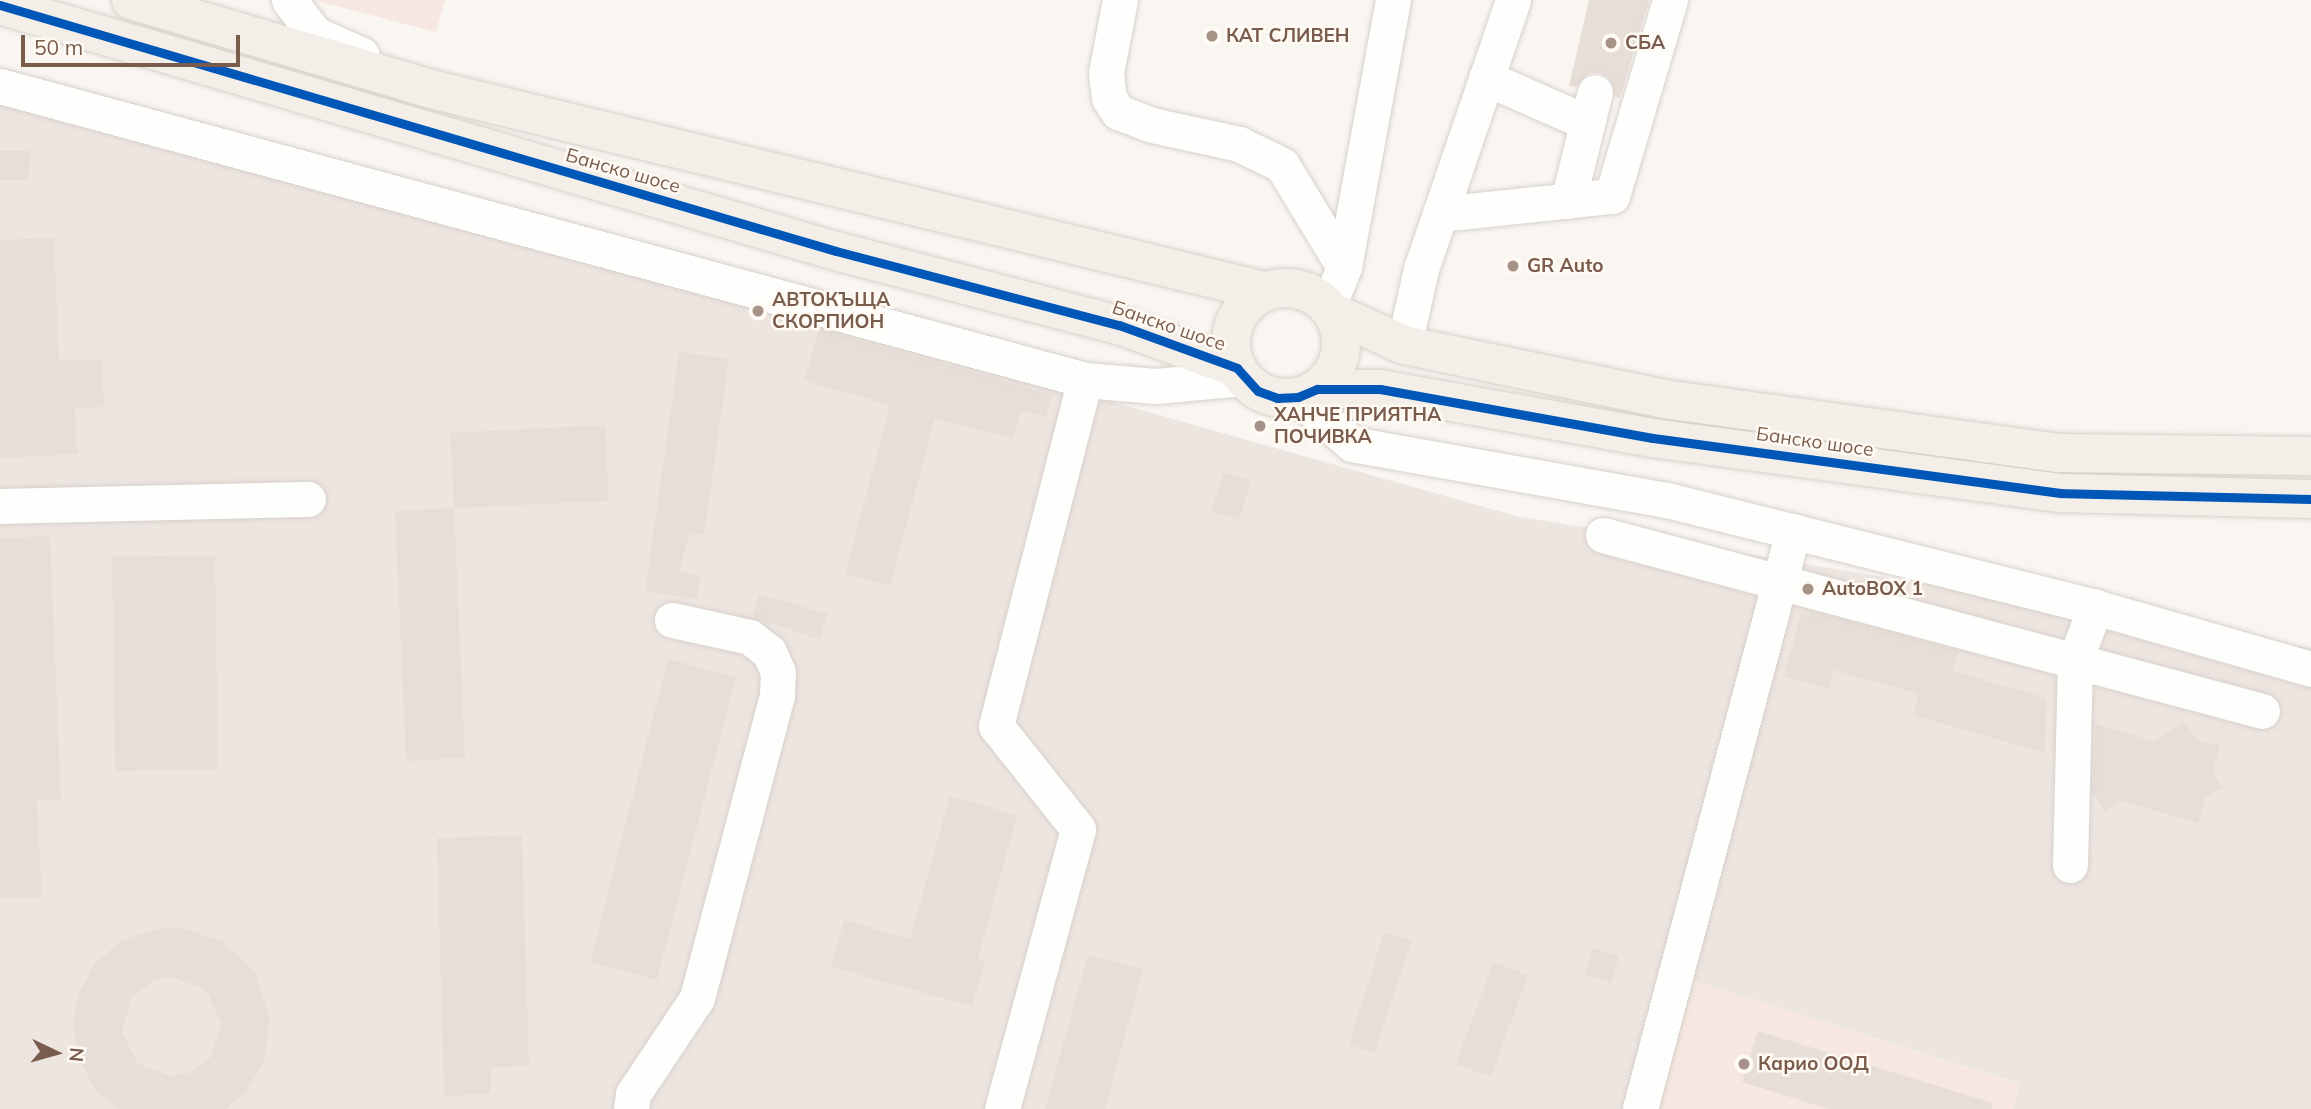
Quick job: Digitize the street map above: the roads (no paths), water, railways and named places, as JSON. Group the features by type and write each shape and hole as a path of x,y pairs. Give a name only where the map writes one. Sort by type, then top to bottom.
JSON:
{"main road":[{"name":"Банско шосе","path":"131,0 435,90 1264,291"},
{"name":"Банско шосе","path":"0,5 836,251 1119,325 1240,373"},
{"path":"1298,288 1330,309 1340,331 1340,353 1332,373 1307,393 1277,398 1240,373 1230,346 1233,324 1245,304 1264,291 1298,288"},
{"name":"Банско шосе","path":"1330,309 1404,345 1664,399 2059,453 2311,456"},
{"name":"Банско шосе","path":"1307,393 1380,389 1653,438 2060,494 2311,499"}],"lane":[{"path":"289,0 316,34 435,90"},
{"path":"1120,0 1106,73 1109,99 1118,112 1152,125 1239,144 1282,164 1344,267"},
{"path":"1330,309 1344,267 1393,0"},
{"path":"1404,345 1421,269 1513,0"},
{"path":"1440,214 1612,196 1670,0"},
{"path":"1486,78 1591,107 1568,201"},
{"path":"0,86 1085,380 1156,386 1240,373"},
{"path":"1002,1109 1078,829 996,726 1085,380"},
{"path":"1307,393 1352,444 1667,500 2095,607 2311,669"},
{"path":"0,506 308,499"},
{"path":"1640,1109 1782,582 1793,531"},
{"path":"1603,535 2262,711"},
{"path":"2070,865 2075,661 2095,607"},
{"path":"631,1109 633,1094 697,998 777,696 774,662 750,637 672,620"}],"place":[{"name":"КАТ СЛИВЕН","path":"1212,36"},
{"name":"СБА","path":"1611,43"},
{"name":"GR Auto","path":"1513,266"},
{"name":"АВТОКЪЩА СКОРПИОН","path":"758,311"},
{"name":"ХАНЧЕ ПРИЯТНА ПОЧИВКА","path":"1260,426"},
{"name":"AutoBOX 1","path":"1808,589"},
{"name":"Карио ООД","path":"1744,1064"}]}
